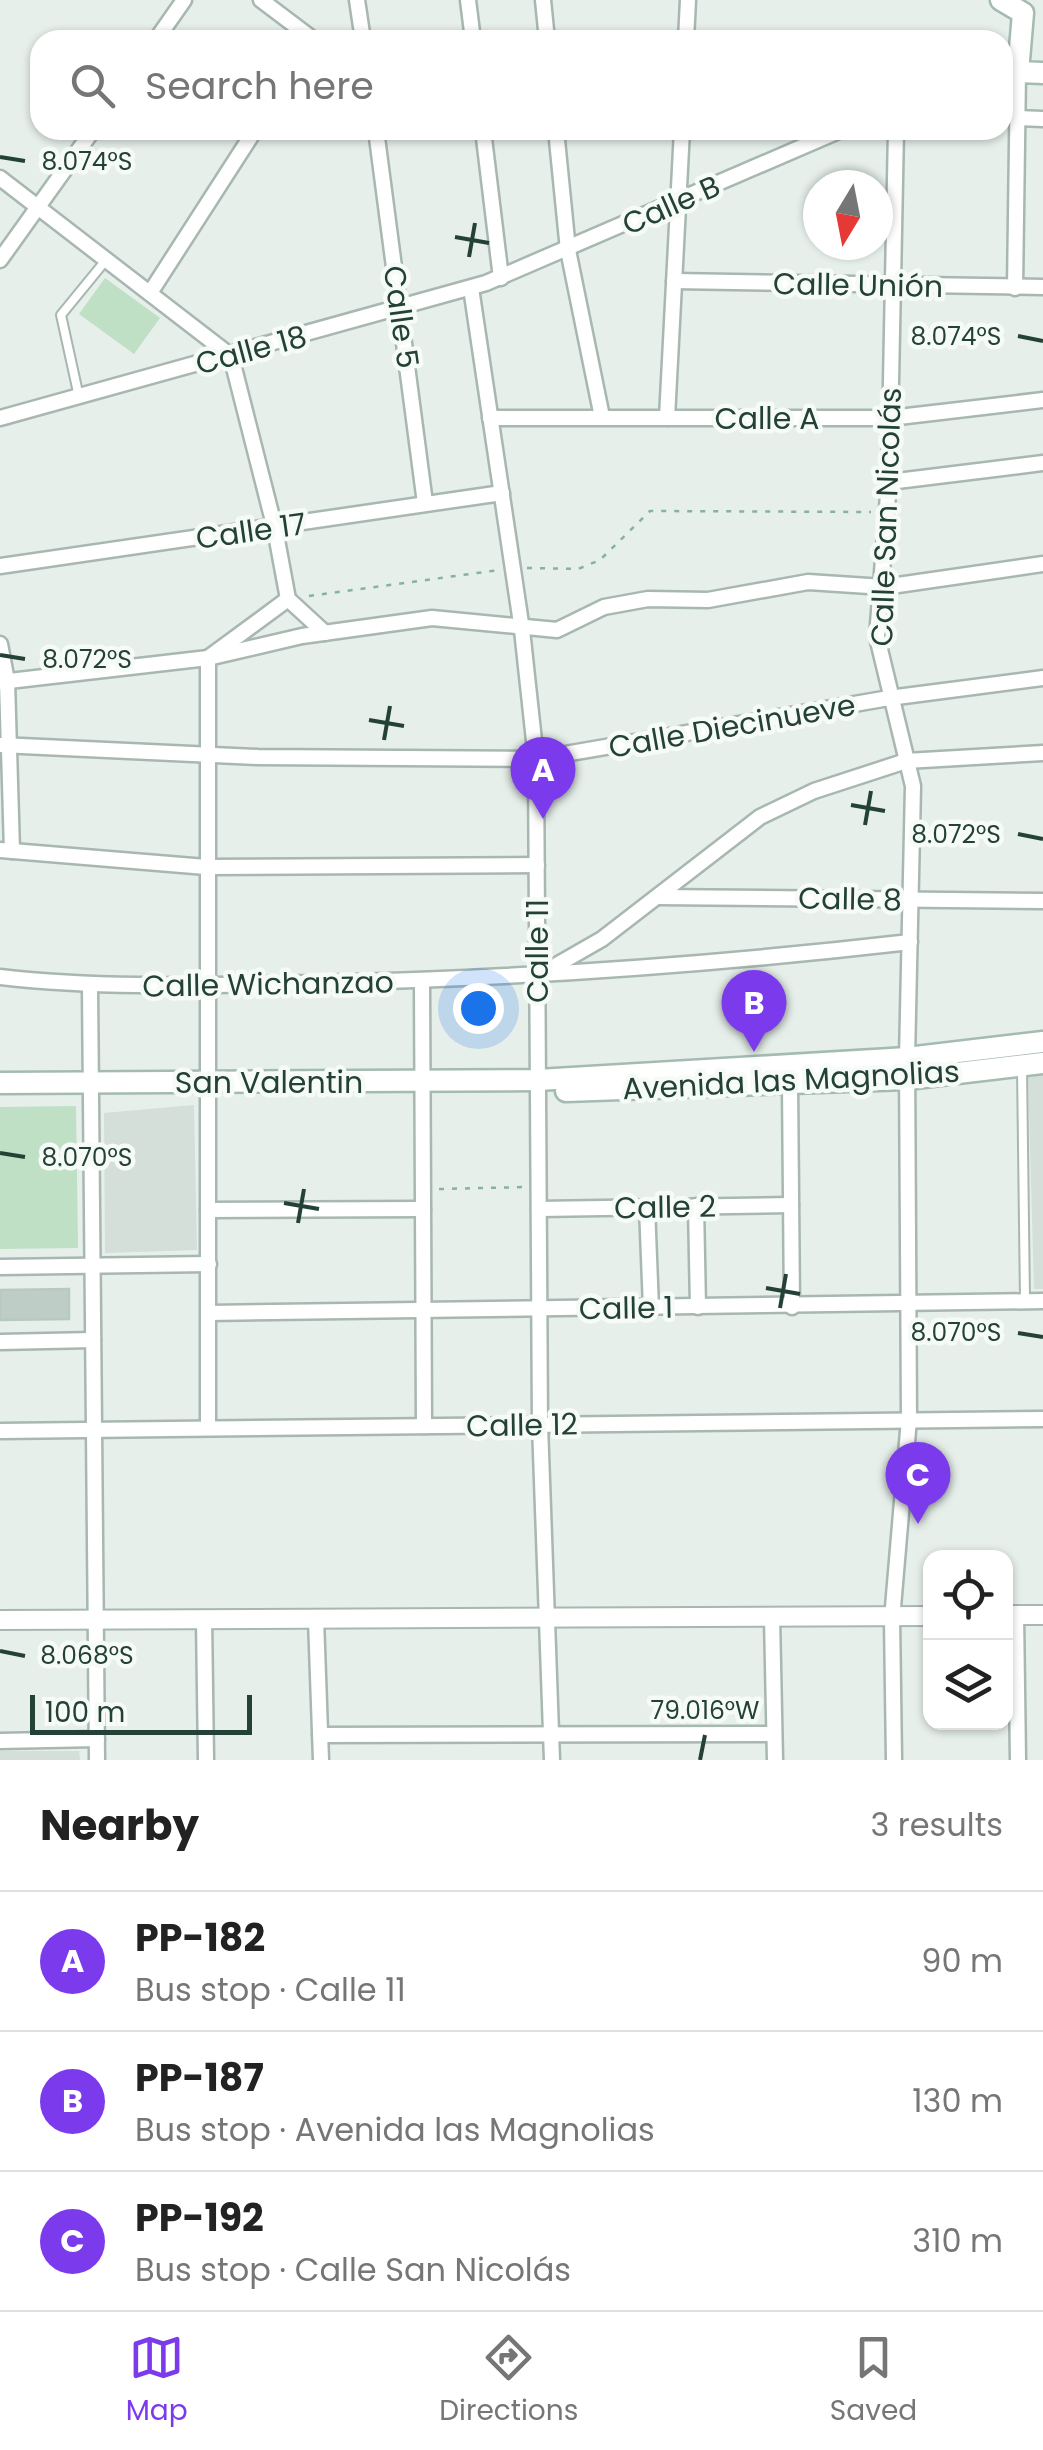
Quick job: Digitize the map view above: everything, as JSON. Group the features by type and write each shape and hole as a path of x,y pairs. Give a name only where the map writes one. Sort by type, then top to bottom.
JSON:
{"main road":[{"path":"1001,0 1023,7 1013,63"},
{"path":"1013,74 1043,73"},
{"name":"Avenida las Magnolias","path":"538,1086 790,1084 907,1068 1043,1042"},
{"name":"Avenida las Magnolias","path":"538,1086 1033,1064"},
{"name":"San Valentin","path":"0,1082 92,1089 538,1086"},
{"name":"San Valentin","path":"0,1096 92,1089"}],"street":[{"path":"163,30 184,0"},
{"path":"261,0 301,30"},
{"path":"357,0 362,30"},
{"path":"468,0 472,30"},
{"path":"543,0 546,30"},
{"path":"686,30 688,0"},
{"path":"1013,87 1018,118 1015,288"},
{"path":"1018,118 1043,118"},
{"path":"0,260 86,140"},
{"path":"150,293 249,140"},
{"name":"Calle 5","path":"377,140 426,503"},
{"path":"484,140 501,278"},
{"path":"557,140 568,250 602,417"},
{"path":"666,418 681,140"},
{"name":"Calle B","path":"501,278 818,140"},
{"name":"Calle San Nicolás","path":"894,1760 892,1617 908,1420 907,1068 913,786 888,698 877,637 890,482 896,140"},
{"path":"0,178 231,356 276,529 288,599 325,633"},
{"name":"Calle 18","path":"0,418 400,310 501,278"},
{"name":"Calle Unión","path":"674,281 1043,287"},
{"name":"Calle 11","path":"471,288 522,630 536,760 540,1425 552,1760"},
{"name":"Calle A","path":"490,418 890,418 1043,400"},
{"path":"890,482 1043,463"},
{"name":"Calle 17","path":"0,566 276,529 502,493"},
{"path":"4,682 208,658 325,633 432,618 522,630 556,630 604,607 648,599 708,600 808,582 884,586 1043,564"},
{"path":"208,658 288,599"},
{"path":"0,644 6,851 206,867 537,865"},
{"path":"208,658 208,1428"},
{"name":"Calle Diecinueve","path":"4,745 536,760 888,698 1043,678"},
{"path":"538,976 602,940 760,817 828,786 906,761 1043,753"},
{"name":"Calle 8","path":"657,897 1043,902"},
{"name":"Calle Wichanzao","path":"0,977 90,988 538,976 719,964 910,942"},
{"path":"422,980 424,1426"},
{"path":"90,988 98,1760"},
{"path":"790,1084 792,1306"},
{"name":"Calle 2","path":"538,1209 791,1205"},
{"path":"696,1206 698,1307"},
{"path":"647,1207 651,1308"},
{"path":"208,1210 423,1209"},
{"path":"0,1267 209,1264"},
{"name":"Calle 1","path":"209,1313 1043,1300"},
{"path":"0,1342 93,1340"},
{"name":"Calle 12","path":"0,1431 1043,1419"},
{"path":"1013,1615 1043,1615"},
{"path":"0,1620 923,1616"},
{"path":"772,1617 775,1760"},
{"path":"204,1619 206,1760"},
{"path":"316,1619 321,1760"},
{"path":"1012,1640 1018,1760"},
{"path":"320,1735 774,1734"},
{"path":"0,1741 97,1739"}],"lane":[{"path":"79,396 61,316 106,260"},
{"path":"1025,1300 1033,1064"}],"path":[{"path":"288,599 512,568 578,569 617,548 640,517 650,511 888,512"},
{"path":"423,1190 538,1186"}],"shaded area":[{"path":"1043,1073 1043,1289 1034,1289 1028,1074"},
{"path":"194,1105 197,1250 105,1253 104,1113"},
{"path":"0,1751 79,1751 80,1760 0,1760"}],"green space":[{"path":"105,278 160,318 134,354 79,314"},
{"path":"76,1106 78,1248 0,1249 0,1107"}],"building":[{"path":"69,1289 69,1319 0,1320 0,1290"}],"place":[{"name":"PP-182","path":"543,819"},
{"name":"PP-187","path":"754,1052"},
{"name":"PP-192","path":"918,1524"}]}
